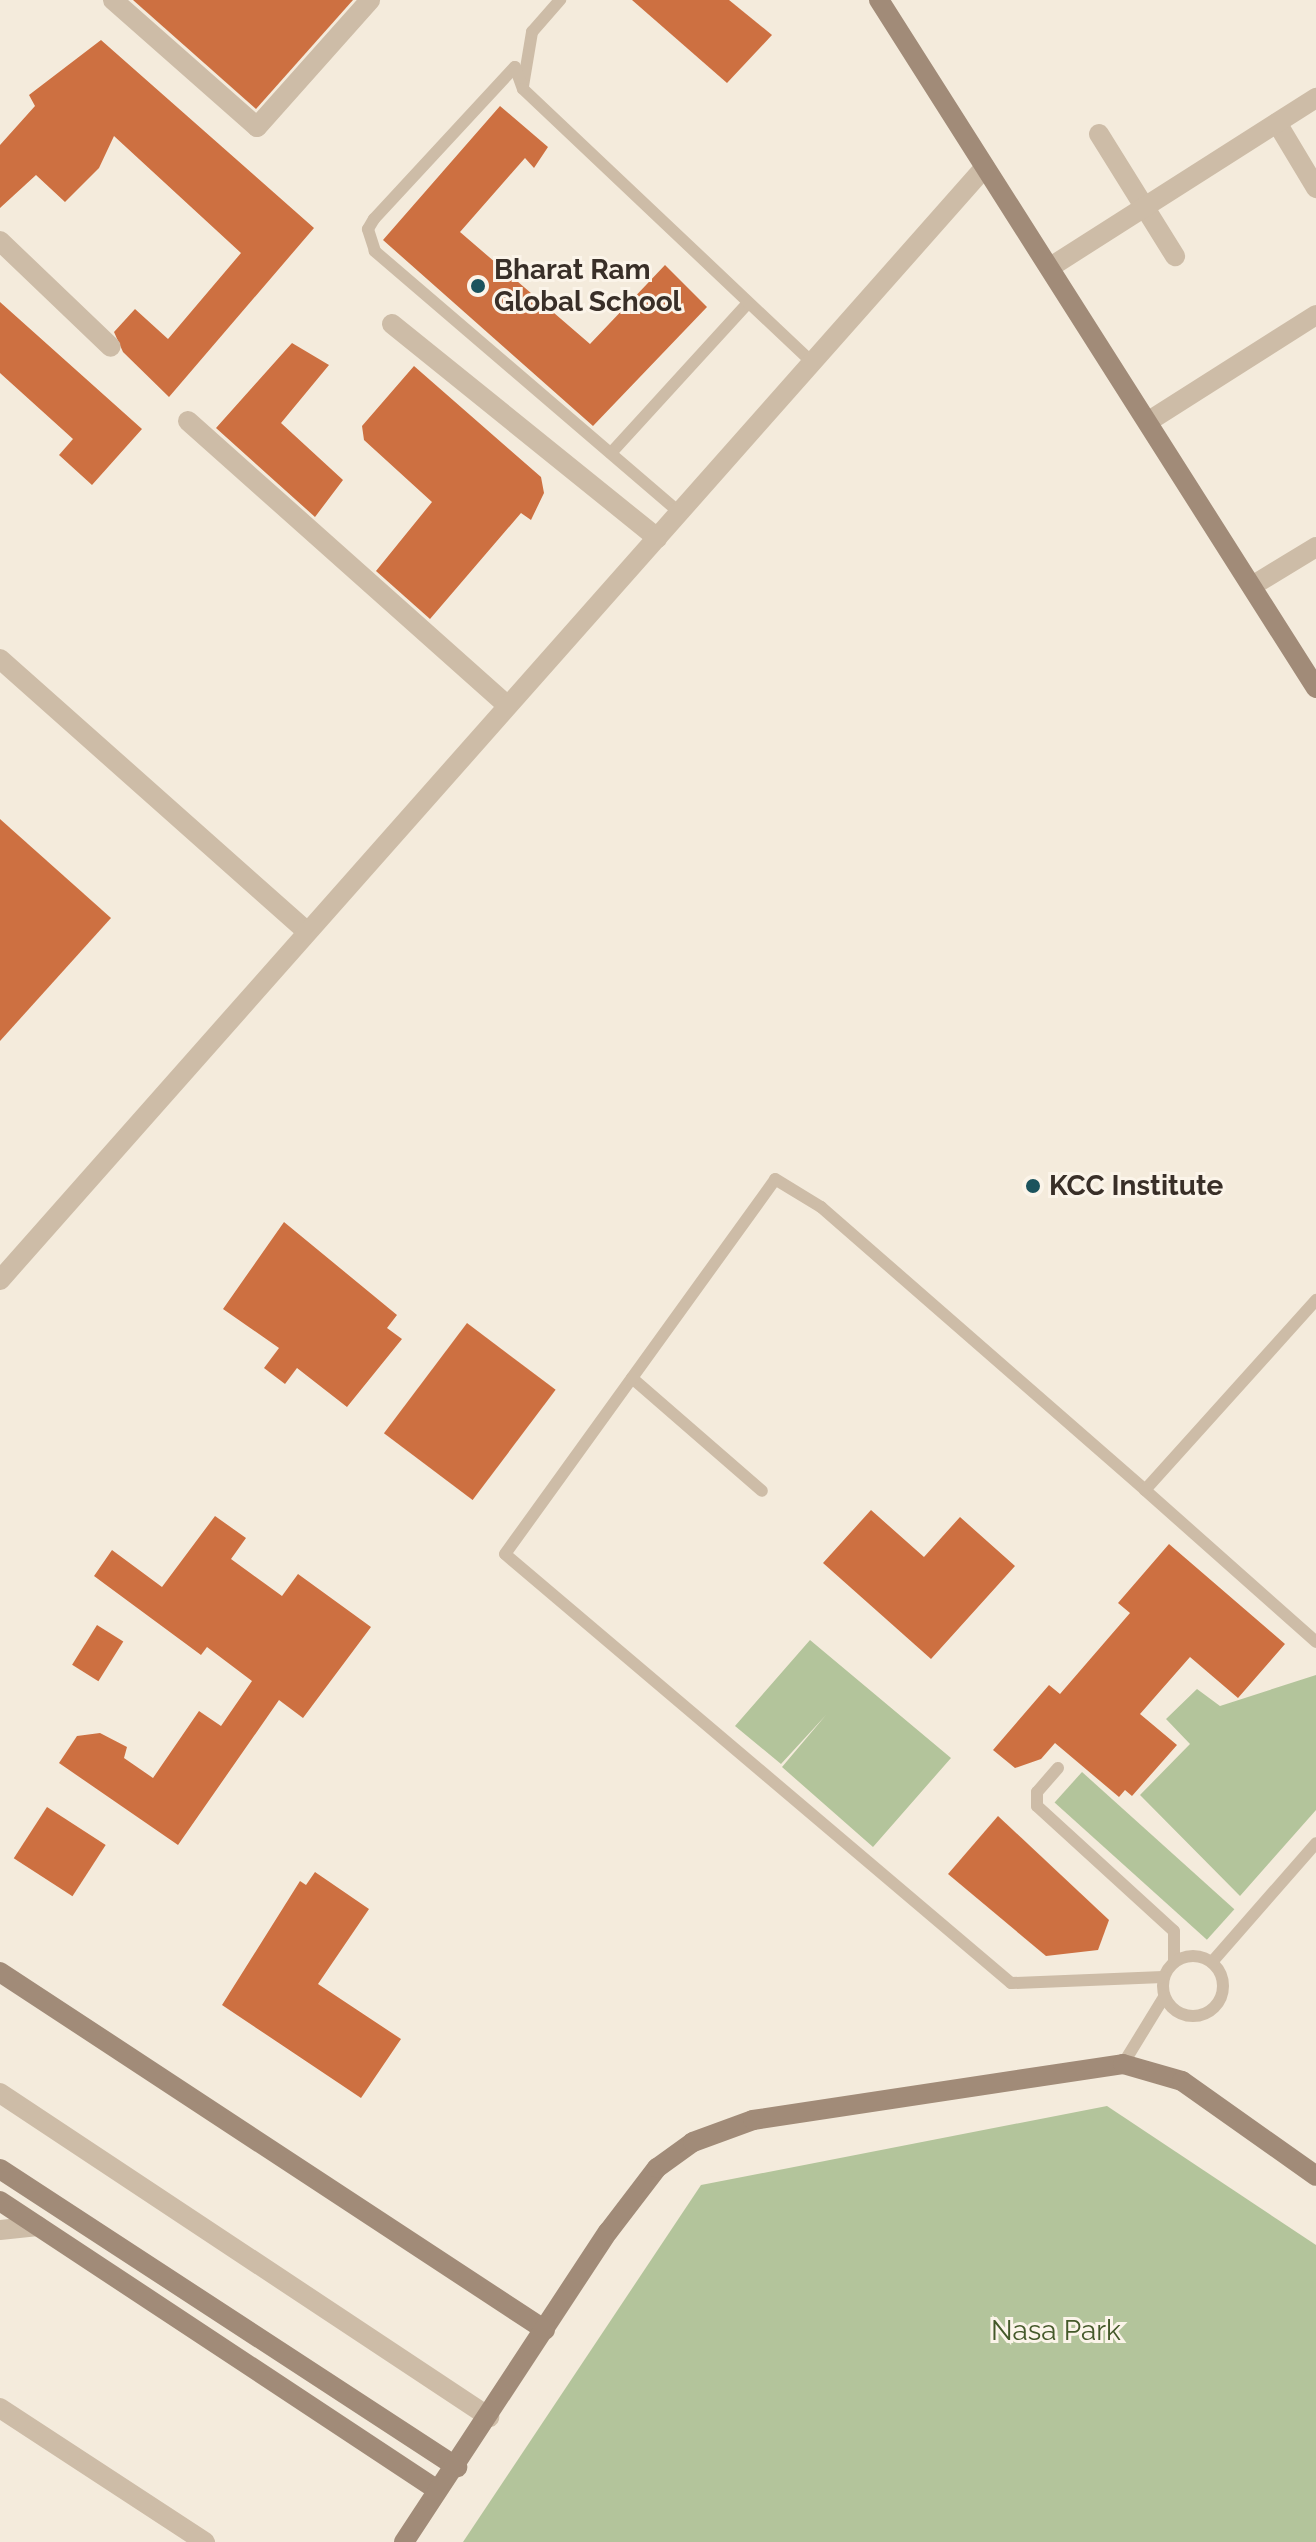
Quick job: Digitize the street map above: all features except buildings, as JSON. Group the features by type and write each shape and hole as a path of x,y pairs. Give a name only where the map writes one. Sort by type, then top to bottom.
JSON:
{"street":[{"path":"113,0 257,127 370,0"},
{"path":"879,0 1052,266 1316,688"},
{"path":"1052,266 1316,98"},
{"path":"1277,123 1316,188"},
{"path":"1099,134 1175,256"},
{"path":"0,1280 304,929 657,538 985,167"},
{"path":"0,241 111,347"},
{"path":"1149,421 1316,315"},
{"path":"392,324 657,538"},
{"path":"188,421 505,703"},
{"path":"1252,586 1316,547"},
{"path":"0,659 304,929"},
{"path":"0,1972 545,2330"},
{"path":"404,2542 436,2489 457,2467 545,2330 657,2168 693,2142 753,2120 1123,2064 1182,2081 1316,2176"},
{"path":"0,2093 489,2417"},
{"path":"0,2169 457,2467"},
{"path":"0,2201 436,2489"},
{"path":"0,2230 38,2226"},
{"path":"0,2408 205,2542"}],"lane":[{"path":"523,89 532,32 560,0"},
{"path":"679,512 369,241 374,219 515,67 523,89 747,304 812,362"},
{"path":"611,453 747,304"},
{"path":"1163,1977 1011,1983 505,1554 775,1179 821,1207 1316,1642"},
{"path":"1145,1490 1316,1300"},
{"path":"632,1378 762,1491"},
{"path":"1058,1768 1037,1792 1037,1806 1174,1931 1174,1961 1163,1977 1164,1997 1123,2064"},
{"path":"1212,1962 1316,1843"},
{"path":"1164,1997 1177,2012 1206,2013 1223,1989 1212,1962 1193,1955 1174,1961"}],"green space":[{"path":"810,1640 951,1758 873,1847 782,1767 826,1715 781,1764 735,1726"},
{"path":"1316,1675 1316,1810 1240,1896 1140,1795 1190,1744 1166,1719 1197,1689 1220,1706"},
{"path":"1082,1772 1234,1909 1207,1940 1055,1802"},
{"name":"Nasa Park","path":"1107,2106 1316,2245 1316,2542 463,2542 701,2185"}],"place":[{"name":"Bharat Ram Global School","path":"478,286"},
{"name":"KCC Institute","path":"1033,1186"}]}
